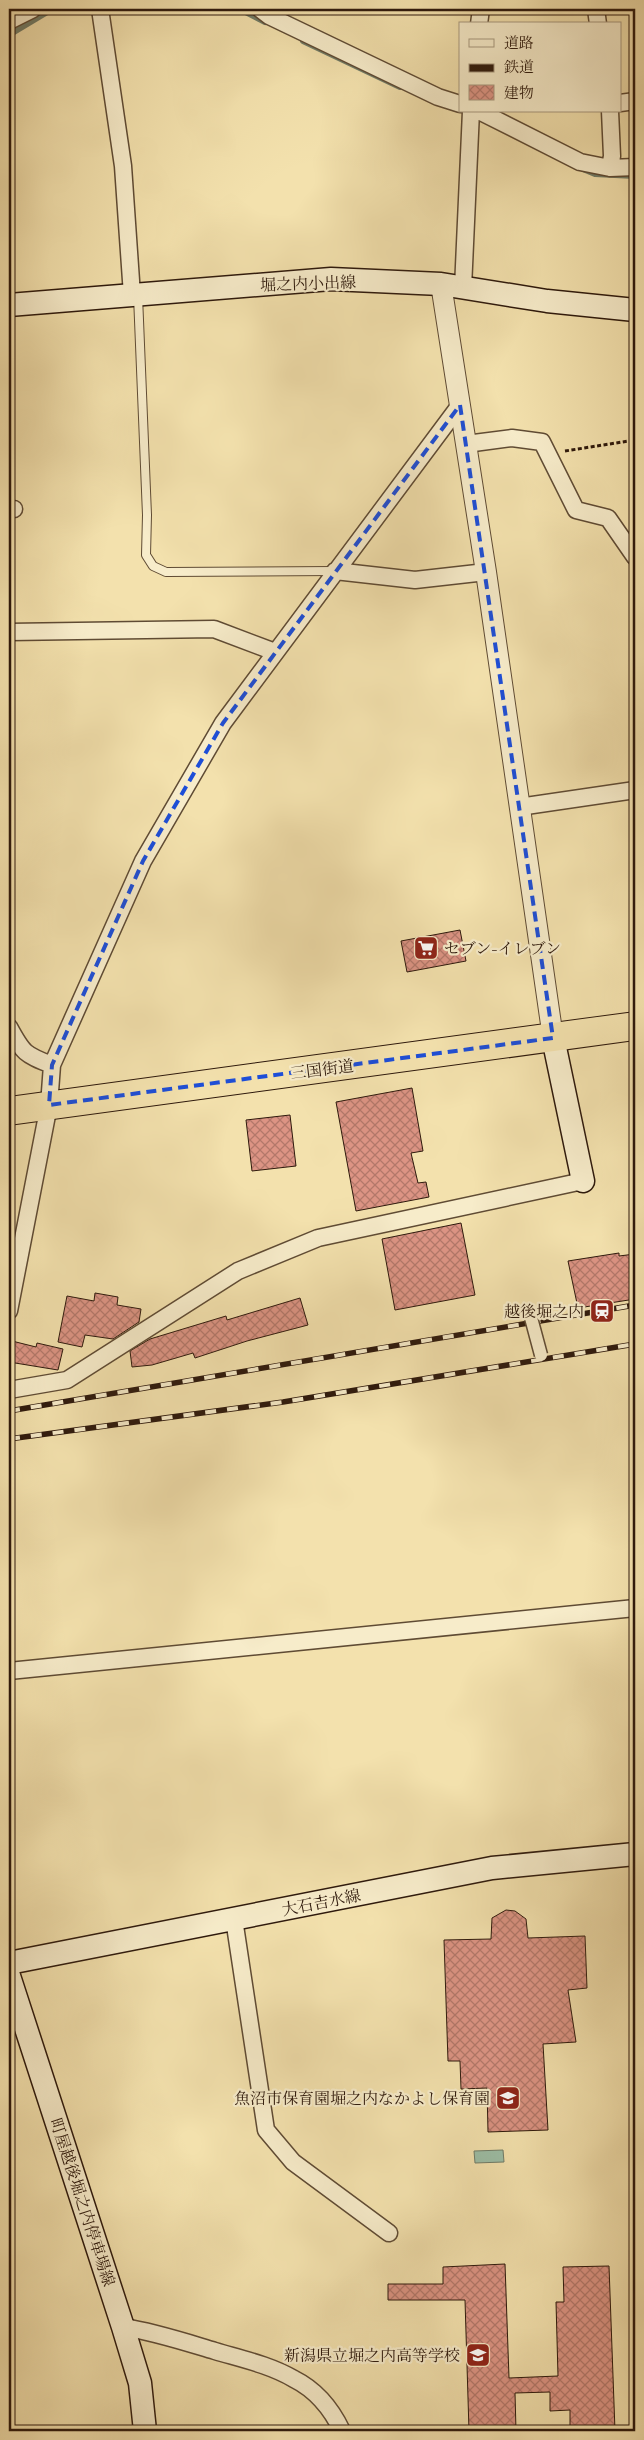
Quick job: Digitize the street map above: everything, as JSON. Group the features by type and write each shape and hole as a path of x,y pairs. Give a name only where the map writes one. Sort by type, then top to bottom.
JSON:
{"highway":[{"name":"三国街道","path":"9,1111 635,1026"}],"main road":[{"name":"堀之内小出線","path":"9,305 331,279 452,286 547,301 635,310"},
{"path":"553,1038 583,1181"},
{"name":"大石吉水線","path":"9,1963 492,1868 635,1854"},
{"name":"町屋越後堀之内停車場線","path":"9,1976 140,2383 144,2431"}],"street":[{"path":"9,21 33,9"},
{"path":"100,9 123,166 135,294"},
{"path":"260,9 269,16 438,97 459,104"},
{"path":"479,22 481,9"},
{"path":"596,9 598,22"},
{"path":"622,103 635,101"},
{"path":"471,112 452,286 460,405 553,1038"},
{"path":"481,112 580,162 610,168 635,167"},
{"path":"610,112 612,156 610,168"},
{"path":"9,1311 49,1105 52,1066 143,861 223,723 460,405"},
{"path":"466,444 512,438 542,442 576,510 608,518 635,557"},
{"path":"335,571 415,580 486,572"},
{"path":"9,632 214,629 275,652"},
{"path":"520,807 635,790"},
{"path":"9,1027 21,1050 33,1058 52,1066"},
{"path":"9,1390 67,1380 238,1271 318,1238 583,1181"},
{"path":"530,1314 541,1355"},
{"path":"9,1671 635,1608"},
{"path":"234,1918 266,2130 293,2162 389,2234"},
{"path":"123,2327 146,2330 265,2366 295,2379 334,2414 342,2431"}],"lane":[{"path":"135,294 147,515 146,555 153,566 166,572 335,571"}],"path":[{"path":"549,454 635,440"}],"highlighted area":[{"path":"460,405 553,1038 49,1105 52,1065 143,861 223,723"}],"shaded area":[{"path":"503,2150 504,2162 475,2163 474,2151"}],"building":[{"path":"460,930 466,961 407,972 401,941"},
{"path":"412,1088 423,1151 411,1153 418,1183 426,1182 429,1197 356,1211 336,1102"},
{"path":"290,1115 296,1166 252,1171 246,1120"},
{"path":"461,1223 475,1295 395,1310 382,1239"},
{"path":"619,1253 619,1256 635,1254 635,1299 578,1308 568,1261"},
{"path":"95,1293 118,1297 117,1305 141,1309 139,1322 113,1339 85,1335 82,1347 58,1342 67,1296 94,1301"},
{"path":"300,1298 308,1325 247,1341 195,1358 193,1353 152,1365 132,1367 130,1351 150,1339 226,1316 227,1320"},
{"path":"12,1341 36,1347 37,1343 63,1349 58,1370 9,1362"},
{"path":"506,1910 515,1911 526,1919 528,1938 585,1936 587,1988 568,1990 576,2042 543,2044 548,2130 488,2132 487,2088 461,2089 460,2061 448,2061 444,1940 491,1939 492,1918"},
{"path":"505,2264 509,2378 558,2376 556,2302 564,2302 563,2267 609,2266 615,2431 570,2431 570,2410 550,2411 550,2392 515,2393 516,2431 469,2431 465,2300 388,2300 388,2284 443,2284 443,2267"}],"waterway":[{"path":"9,35 49,11 63,9"},
{"path":"240,9 265,22"},
{"path":"303,41 400,87"},
{"path":"583,169 595,174 635,176"}],"railway":[{"path":"9,1411 635,1305"},
{"path":"9,1439 283,1402 635,1344"}],"place":[{"name":"セブン-イレブン","path":"426,948"},
{"name":"越後堀之内","path":"602,1311"},
{"name":"魚沼市保育園堀之内なかよし保育園","path":"508,2098"},
{"name":"新潟県立堀之内高等学校","path":"478,2355"}]}
